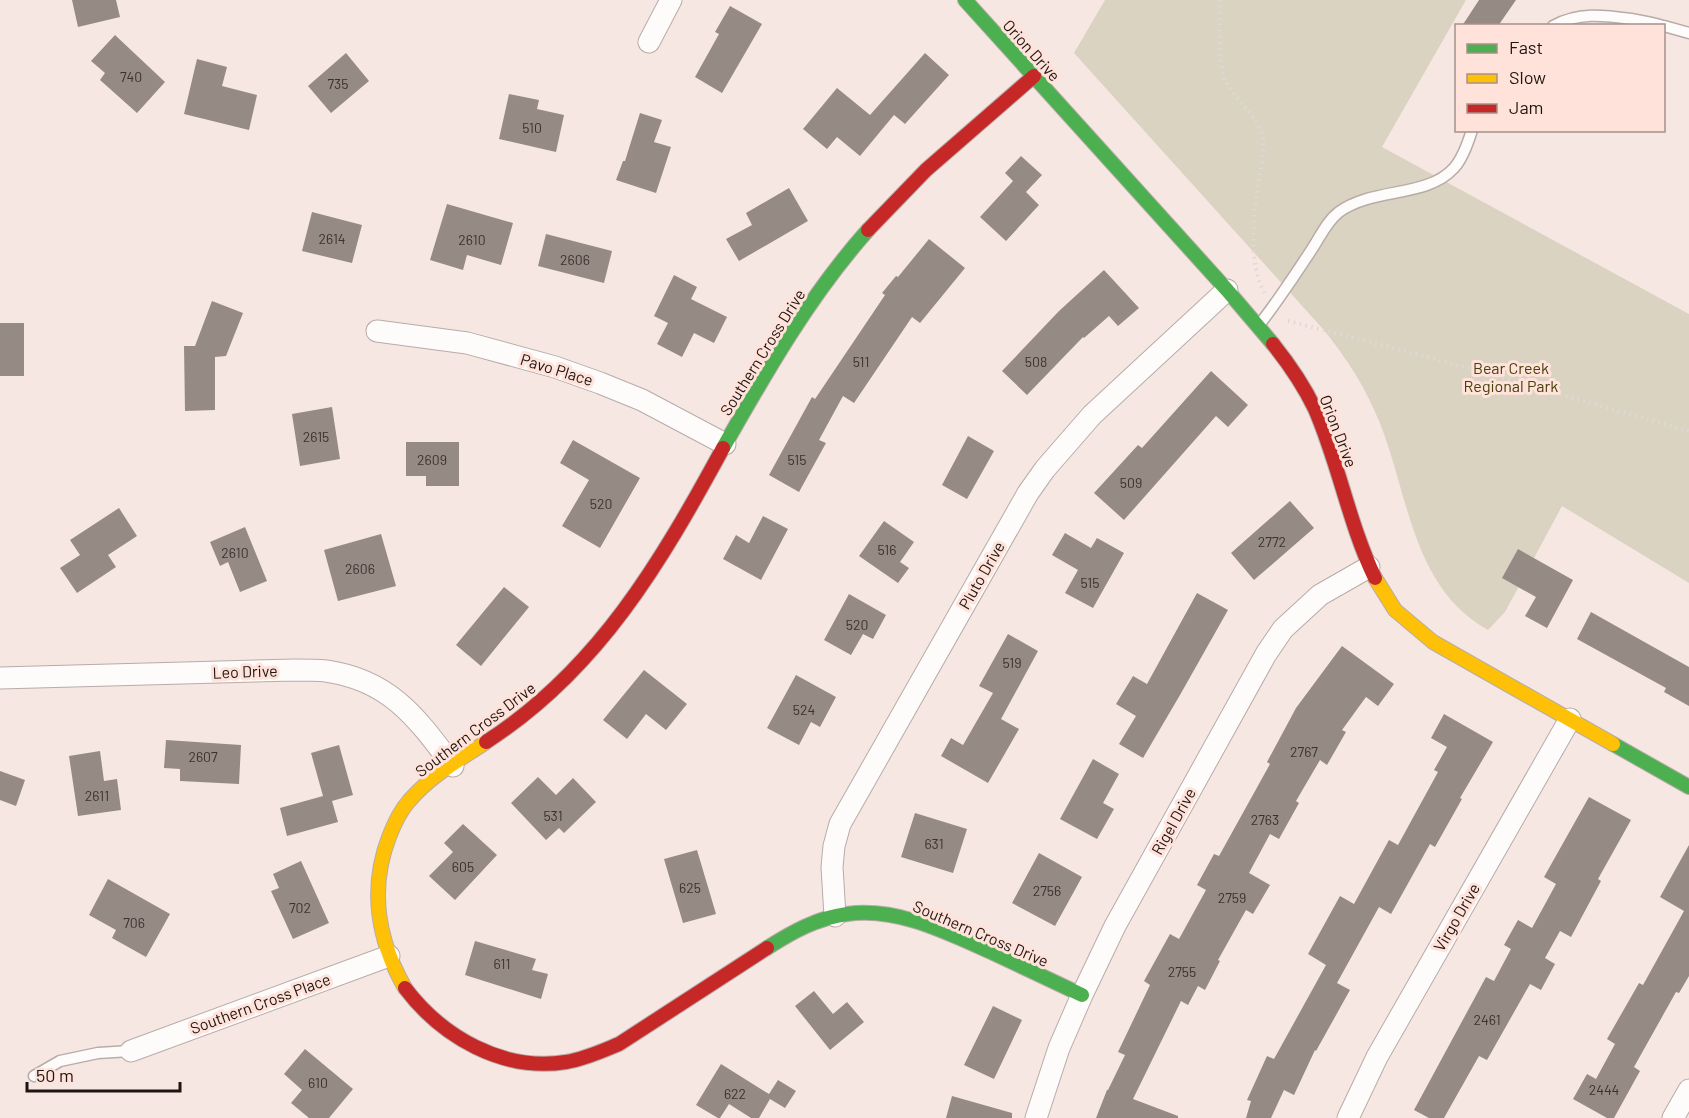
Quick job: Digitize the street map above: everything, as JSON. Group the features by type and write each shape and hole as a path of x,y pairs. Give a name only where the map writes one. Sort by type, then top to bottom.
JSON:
{"street":[{"path":"649,42 671,0"},
{"name":"Orion Drive","path":"965,0 1227,290 1258,326 1296,377 1313,406 1327,440 1369,567 1394,609 1433,642 1689,787"},
{"name":"Southern Cross Drive","path":"1034,76 928,168 889,206 825,283 771,363 674,537 622,616 552,692 517,722 425,784 406,804 385,848 379,875 378,900 380,927 389,956 402,981 418,1004 460,1039 484,1051 535,1063 562,1063 592,1056 619,1044 788,935 811,923 855,913 876,913 924,923 1082,995"},
{"name":"Pluto Drive","path":"835,916 832,867 834,846 840,824 1028,493 1051,462 1092,415 1227,290"},
{"name":"Pavo Place","path":"377,331 466,343 555,368 642,400 725,444"},
{"name":"Rigel Drive","path":"1036,1118 1059,1048 1115,926 1266,654 1283,629 1314,600 1369,567"},
{"name":"Leo Drive","path":"0,678 325,671 349,676 386,692 406,707 453,766"},
{"name":"Virgo Drive","path":"1348,1118 1377,1057 1570,719"},
{"name":"Southern Cross Place","path":"132,1051 389,956"},
{"path":"1673,1118 1689,1090"}],"lane":[{"path":"1556,24 1562,20 1582,15 1610,15 1653,24"},
{"path":"1665,27 1689,33"},
{"path":"1258,326 1274,307 1337,214 1352,204 1369,198 1419,188 1441,179 1454,168 1471,132"},
{"path":"34,1076 60,1061 98,1053 132,1051"}],"path":[{"path":"1220,0 1221,58 1225,79 1234,96 1256,122 1263,137 1264,151 1257,186 1252,243 1260,286 1284,320 1439,360 1689,431"}],"green space":[{"name":"Bear Creek Regional Park","path":"1105,0 1466,0 1382,147 1689,314 1689,583 1562,506 1505,612 1488,630 1463,612 1444,591 1429,566 1407,511 1381,426 1363,387 1340,351 1322,328 1074,53"}],"building":[{"path":"72,0 116,0 120,17 78,27"},
{"path":"1479,0 1516,0 1499,24 1463,24"},
{"path":"730,6 762,24 722,93 695,77 719,34 715,32"},
{"path":"115,35 165,82 137,113 100,80 105,73 91,61"},
{"path":"346,53 369,81 331,113 308,86"},
{"path":"925,53 949,75 905,124 894,115 860,156 837,137 827,149 803,129 837,88 870,115"},
{"path":"197,59 227,67 222,86 257,95 249,130 184,114"},
{"path":"509,94 539,100 537,109 564,115 556,152 499,139"},
{"path":"640,113 662,120 654,142 671,147 656,193 616,180 623,161 625,161"},
{"path":"1021,156 1042,175 1026,192 1039,205 1006,241 980,217 1013,181 1005,173"},
{"path":"789,188 808,221 739,261 726,239 752,225 746,213"},
{"path":"447,204 513,223 501,265 467,255 463,270 430,260"},
{"path":"312,212 362,225 352,263 302,251"},
{"path":"546,234 612,251 604,283 538,266"},
{"path":"929,239 965,268 920,323 912,317 854,403 843,396 819,440 826,443 799,492 769,475 812,397 815,399 885,295 882,293"},
{"path":"1104,270 1139,308 1118,326 1109,316 1083,337 1027,395 1002,371 1059,311"},
{"path":"674,275 697,287 691,299 727,317 714,343 694,333 682,357 657,344 668,323 654,316"},
{"path":"212,301 243,313 226,356 215,357 215,410 185,411 184,346 195,346"},
{"path":"0,323 24,323 24,376 0,376"},
{"path":"1211,371 1248,405 1228,427 1216,416 1124,520 1094,493 1138,445 1142,448"},
{"path":"332,407 340,459 300,466 292,414"},
{"path":"968,436 994,451 967,499 942,485"},
{"path":"573,440 640,478 600,548 562,526 589,480 560,463"},
{"path":"406,442 459,442 459,486 426,486 426,476 406,476"},
{"path":"1290,501 1314,528 1254,580 1231,553"},
{"path":"119,508 137,536 108,555 116,567 77,593 60,568 80,555 70,540"},
{"path":"763,516 788,529 761,580 723,559 736,535 749,543"},
{"path":"884,521 914,542 900,562 909,568 898,583 859,556"},
{"path":"245,527 267,581 240,592 228,562 220,566 210,542"},
{"path":"1065,533 1091,548 1097,538 1124,553 1093,608 1065,593 1078,570 1052,555"},
{"path":"381,534 396,586 338,601 324,550"},
{"path":"1518,549 1573,580 1547,628 1525,616 1536,597 1502,578"},
{"path":"504,587 529,607 481,666 456,645"},
{"path":"1197,593 1228,610 1143,758 1119,744 1136,716 1116,704 1133,676 1147,684"},
{"path":"849,594 886,615 873,639 863,634 851,655 824,640"},
{"path":"1591,612 1689,667 1689,706 1664,692 1666,688 1577,639"},
{"path":"1008,634 1038,651 1001,719 1019,729 988,783 941,756 951,738 963,745 993,693 979,686"},
{"path":"1342,646 1394,684 1378,706 1366,697 1342,730 1346,732 1327,765 1320,760 1296,801 1299,803 1279,839 1270,834 1249,873 1270,885 1253,914 1246,910 1218,960 1220,961 1205,990 1198,986 1188,1005 1181,1001 1133,1099 1178,1116 1178,1118 1096,1118 1125,1055 1118,1052 1150,985 1144,981 1170,934 1179,939 1206,890 1197,885 1214,854 1219,856 1270,764 1267,762 1296,708"},
{"path":"644,670 687,704 666,730 646,714 627,739 603,720"},
{"path":"796,675 836,697 820,727 811,722 799,745 767,728"},
{"path":"1444,714 1493,742 1460,798 1462,799 1435,847 1430,844 1391,914 1379,907 1337,983 1350,990 1315,1050 1294,1095 1284,1090 1271,1118 1246,1118 1251,1101 1247,1100 1267,1056 1274,1059 1326,965 1308,954 1340,896 1354,904 1389,840 1398,845 1438,772 1434,770 1447,747 1431,738"},
{"path":"166,740 241,745 239,784 180,781 180,769 164,768"},
{"path":"339,745 353,795 332,801 338,822 287,836 280,808 323,796 311,753"},
{"path":"100,751 104,781 117,779 121,810 78,816 69,756"},
{"path":"1093,759 1119,774 1103,803 1114,809 1097,839 1060,819"},
{"path":"0,771 25,780 16,806 0,800"},
{"path":"538,777 556,795 573,778 596,802 564,833 559,828 546,840 511,803"},
{"path":"1589,797 1631,820 1598,879 1601,881 1571,937 1560,931 1545,958 1555,964 1541,990 1530,984 1487,1060 1479,1056 1444,1118 1429,1118 1414,1110 1486,977 1494,981 1511,949 1504,945 1518,920 1532,928 1556,884 1544,877"},
{"path":"915,813 967,829 953,873 901,857"},
{"path":"463,824 497,855 455,900 429,876 453,852 444,843"},
{"path":"1689,845 1689,976 1679,993 1676,992 1634,1067 1640,1071 1614,1118 1607,1118 1573,1099 1587,1074 1596,1079 1615,1044 1607,1039 1639,983 1643,985 1684,911 1660,897"},
{"path":"697,850 716,914 683,923 664,859"},
{"path":"1039,853 1082,877 1055,926 1012,903"},
{"path":"301,861 329,923 293,939 271,891 279,888 273,874"},
{"path":"108,879 170,914 146,957 112,938 116,930 89,915"},
{"path":"475,941 536,959 532,970 548,974 541,999 465,975"},
{"path":"814,991 833,1014 847,1002 864,1022 830,1050 795,1006"},
{"path":"993,1006 1022,1020 994,1079 964,1065"},
{"path":"305,1049 353,1089 329,1118 309,1118 291,1103 302,1090 284,1074"},
{"path":"721,1064 769,1094 778,1080 796,1091 785,1108 770,1099 759,1118 751,1118 729,1104 718,1118 696,1105"},
{"path":"952,1096 1012,1113 1012,1118 946,1118"}],"traffic: fast":[{"path":"965,0 1273,344"},
{"path":"723,448 772,363 808,308 868,230"},
{"path":"1613,744 1689,787"},
{"path":"767,948 795,931 825,919 847,914 884,914 939,929 1082,995"}],"traffic: slow":[{"path":"1375,578 1395,610 1433,642 1613,744"},
{"path":"405,988 388,952 379,914 379,876 389,837 400,813 417,792 445,769 486,742"}],"traffic: jam":[{"path":"868,230 926,170 1034,76"},
{"path":"1273,344 1296,375 1315,409 1358,537 1375,578"},
{"path":"486,742 526,713 562,682 594,647 623,611 676,532 723,448"},
{"path":"405,988 437,1022 476,1047 519,1062 543,1064 566,1062 587,1057 619,1044 767,948"}]}
